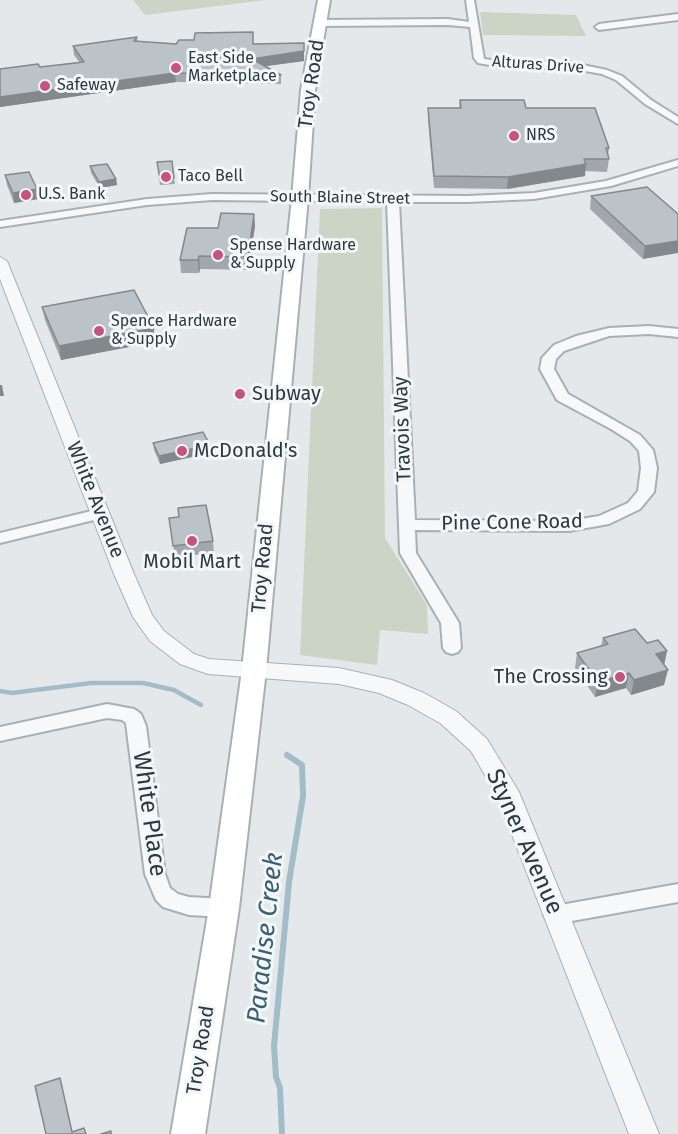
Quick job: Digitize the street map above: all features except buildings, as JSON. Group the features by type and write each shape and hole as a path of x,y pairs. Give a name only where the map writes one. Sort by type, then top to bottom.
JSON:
{"main road":[{"name":"Troy Road","path":"188,1134 224,908 254,670 278,404 300,198 308,90 324,0"}],"street":[{"name":"Alturas Drive","path":"470,0 479,58 482,61 507,65 568,65 604,72 619,78 648,102 678,121"},
{"path":"599,27 678,16"},
{"path":"321,23 474,25"},
{"name":"South Blaine Street","path":"0,224 147,202 212,197 468,199 534,196 607,184 678,163"},
{"name":"Travois Way","path":"393,199 408,553 450,623 452,648"},
{"name":"White Avenue","path":"0,261 140,610 157,636 187,658 208,666 254,670"},
{"name":"Pine Cone Road","path":"407,525 569,526 603,520 634,506 646,492 649,468 646,450 635,438 616,426 562,397 547,369 549,358 559,348 581,339 609,332 649,330 678,333"},
{"path":"0,538 100,514"},
{"name":"Styner Avenue","path":"254,670 339,676 384,686 416,699 448,717 479,746 507,792 644,1134"},
{"name":"White Place","path":"0,734 87,714 118,711 134,719 137,726 155,874 163,894 171,901 189,906 224,908"},
{"path":"555,915 678,893"}],"shaded area":[{"path":"133,0 266,0 145,15"},
{"path":"480,12 576,15 586,36 483,35"},
{"path":"382,208 385,538 427,605 428,634 380,630 377,665 300,655 320,209"}],"waterway":[{"name":"Paradise Creek","path":"0,691 12,693 91,683 143,683 174,690 201,705"},
{"name":"Paradise Creek","path":"282,1134 280,1088 276,1077 274,1046 289,882 303,796 302,765 287,755"}],"place":[{"name":"East Side Marketplace","path":"176,68"},
{"name":"Safeway","path":"45,86"},
{"name":"NRS","path":"514,136"},
{"name":"Taco Bell","path":"166,177"},
{"name":"U.S. Bank","path":"26,195"},
{"name":"Spense Hardware & Supply","path":"218,255"},
{"name":"Spence Hardware & Supply","path":"99,331"},
{"name":"Subway","path":"240,394"},
{"name":"McDonald's","path":"182,451"},
{"name":"Mobil Mart","path":"192,541"},
{"name":"The Crossing","path":"620,677"}]}
